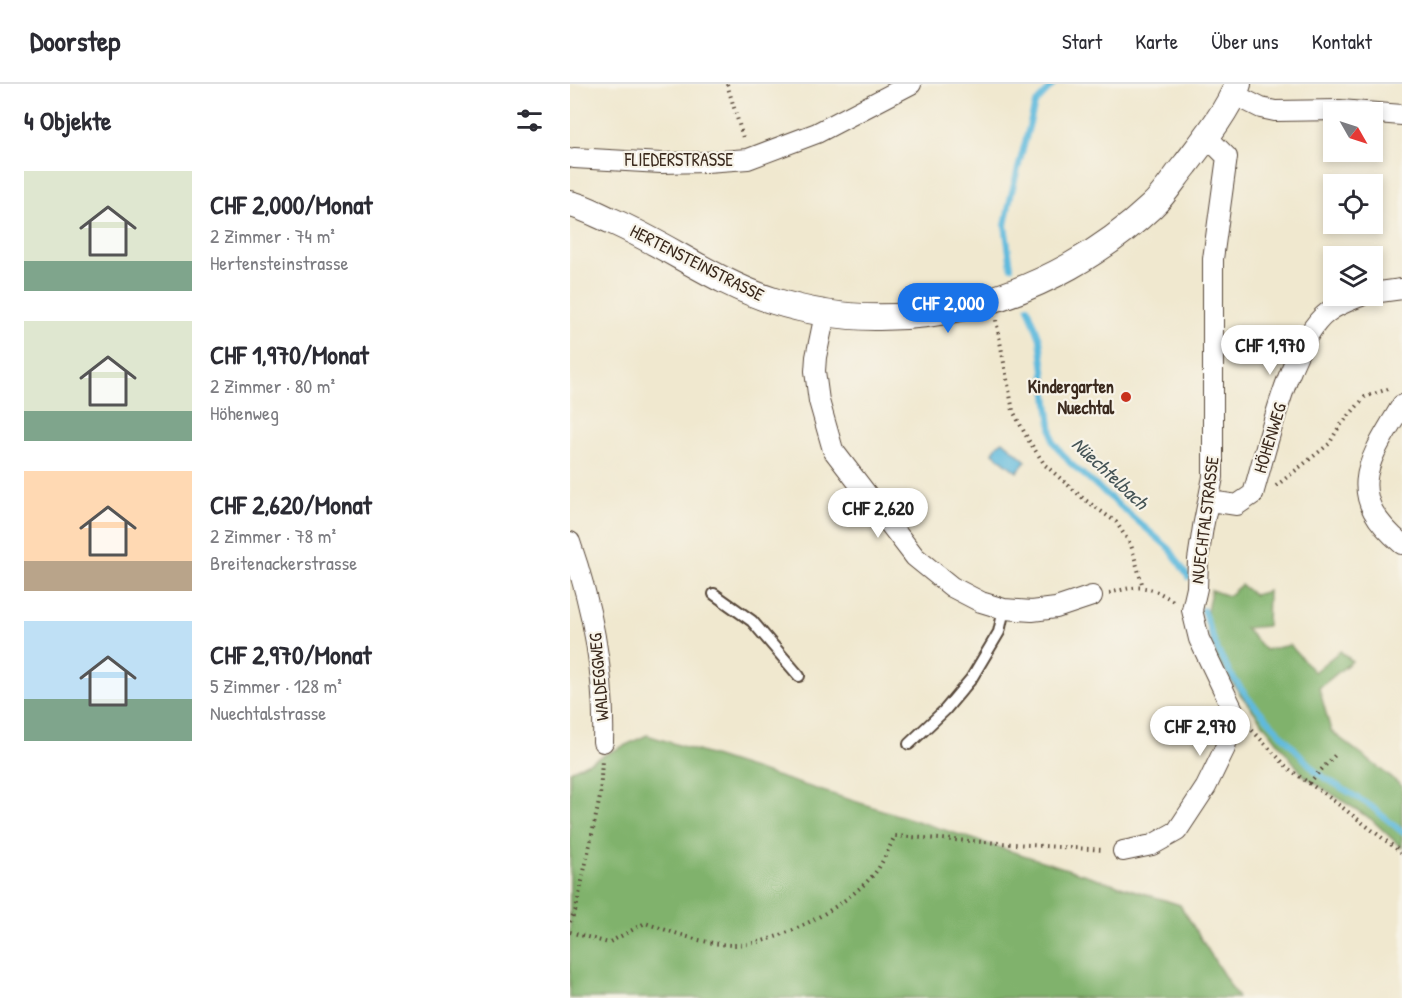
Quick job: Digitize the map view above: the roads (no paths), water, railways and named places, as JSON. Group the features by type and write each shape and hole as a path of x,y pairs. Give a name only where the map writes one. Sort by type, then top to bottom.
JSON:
{"street":[{"name":"FLIEDERSTRASSE","path":"574,158 662,163 748,159 817,133 912,84"},
{"path":"1236,89 1262,108 1275,111 1340,110 1402,115"},
{"name":"HERTENSTEINSTRASSE","path":"570,204 628,228 731,283 774,301 825,314 866,317 904,317 956,311 1038,284 1110,242 1154,204 1207,137 1236,89"},
{"name":"NUECHTALSTRASSE","path":"1123,851 1152,845 1177,831 1206,787 1225,748 1233,710 1199,639 1192,609 1197,588 1199,549 1214,477 1213,259 1227,157 1207,137"},
{"path":"1383,292 1402,289"},
{"name":"HÖHENWEG","path":"1210,501 1237,505 1253,494 1300,348 1312,329 1328,312 1340,306"},
{"path":"825,314 815,371 819,401 833,450 915,557 952,587 981,602 1004,609 1032,611 1056,608 1092,597"},
{"path":"1401,396 1371,457 1366,492 1371,510 1394,538 1402,544"},
{"name":"WALDEGGWEG","path":"570,542 590,604 597,637 604,706 603,742"}],"lane":[{"path":"714,594 752,621 799,676"},
{"path":"909,744 945,710 972,679 999,632 1004,609"}],"water":[{"path":"1003,441 1026,461 1017,472 993,453 997,445"}],"waterway":[{"name":"Nüechtelbach","path":"1011,267 1005,225 1011,195 1035,104 1054,84"},
{"name":"Nüechtelbach","path":"1028,307 1040,339 1053,442 1070,463 1170,549 1188,577"},
{"name":"Nüechtelbach","path":"1203,610 1217,649 1230,673 1248,698 1317,773 1371,806 1402,832"}],"place":[{"name":"Kindergarten Nuechtal","path":"1126,397"}]}
